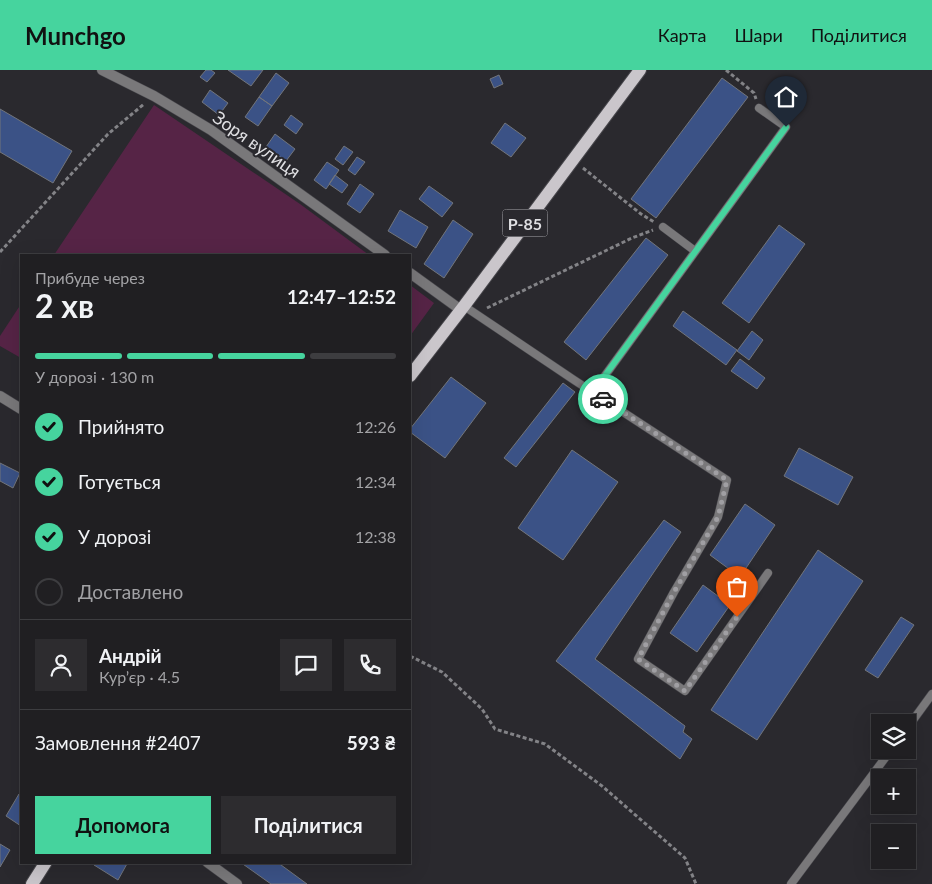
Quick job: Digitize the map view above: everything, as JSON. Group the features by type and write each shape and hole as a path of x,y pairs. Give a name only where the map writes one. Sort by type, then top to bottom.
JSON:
{"main road":[{"name":"Р-85","path":"411,375 640,70"},
{"path":"32,884 45,864"}],"street":[{"name":"Зоря вулиця","path":"102,70 154,96 210,130 385,254"},
{"path":"411,273 462,308"},
{"path":"0,396 20,407"},
{"path":"210,864 237,884"}],"lane":[{"path":"593,392 786,127 759,108"},
{"path":"663,227 696,251"},
{"path":"462,308 727,480 718,517 674,592 638,659 685,691 768,573"},
{"path":"916,716 932,694"},
{"path":"792,884 884,759"}],"path":[{"path":"726,70 754,93 759,108"},
{"path":"0,252 108,134 154,96"},
{"path":"573,160 641,214 663,227"},
{"path":"487,308 632,238 663,227"},
{"path":"411,656 442,672 482,709 495,729 545,744 602,786 685,858 696,884"}],"shaded area":[{"path":"154,105 300,204 368,254 55,254"},
{"path":"411,286 434,303 411,335"},
{"path":"20,306 20,357 0,346 0,336"}],"building":[{"path":"206,70 211,70 215,73 207,82 200,77"},
{"path":"228,70 263,70 251,86"},
{"path":"276,73 289,83 272,106 259,97"},
{"path":"499,75 503,84 494,88 490,79"},
{"path":"722,78 748,97 656,218 631,199"},
{"path":"210,90 228,103 219,115 202,102"},
{"path":"259,97 272,106 258,126 245,117"},
{"path":"0,109 72,151 53,183 0,152"},
{"path":"291,115 303,124 296,134 284,125"},
{"path":"505,123 526,138 511,157 491,143"},
{"path":"275,134 295,149 286,161 266,147"},
{"path":"344,146 353,152 343,165 335,159"},
{"path":"357,157 365,162 355,175 348,170"},
{"path":"327,162 339,170 326,189 314,180"},
{"path":"335,175 348,185 342,193 329,184"},
{"path":"360,184 374,194 360,213 347,204"},
{"path":"429,186 453,203 442,217 419,199"},
{"path":"400,210 428,227 416,248 388,231"},
{"path":"453,220 473,234 444,278 424,264"},
{"path":"779,225 805,244 749,323 722,303"},
{"path":"646,238 668,255 586,360 564,342"},
{"path":"683,311 737,350 726,365 673,326"},
{"path":"752,331 763,340 749,360 737,351"},
{"path":"740,359 765,378 757,389 731,371"},
{"path":"451,377 486,403 445,458 411,433 411,428"},
{"path":"563,383 575,392 516,467 504,458"},
{"path":"799,448 853,477 838,505 784,476"},
{"path":"572,450 618,482 563,560 518,528"},
{"path":"0,463 20,473 13,488 0,481"},
{"path":"745,504 775,525 740,577 710,555"},
{"path":"664,520 681,532 595,659 685,726 683,732 692,739 680,759 556,661"},
{"path":"818,550 863,581 757,740 711,710"},
{"path":"703,585 730,605 697,652 670,633"},
{"path":"901,617 914,625 878,678 865,670"},
{"path":"19,794 20,794 20,825 6,816"},
{"path":"0,844 10,850 0,867"},
{"path":"94,864 127,864 118,880"},
{"path":"243,864 280,864 307,884 271,884"}],"way so far":[{"path":"603,399 727,480 718,517 674,592 638,659 685,691 737,617"}],"route":[{"path":"603,399 593,392 786,127"}]}
